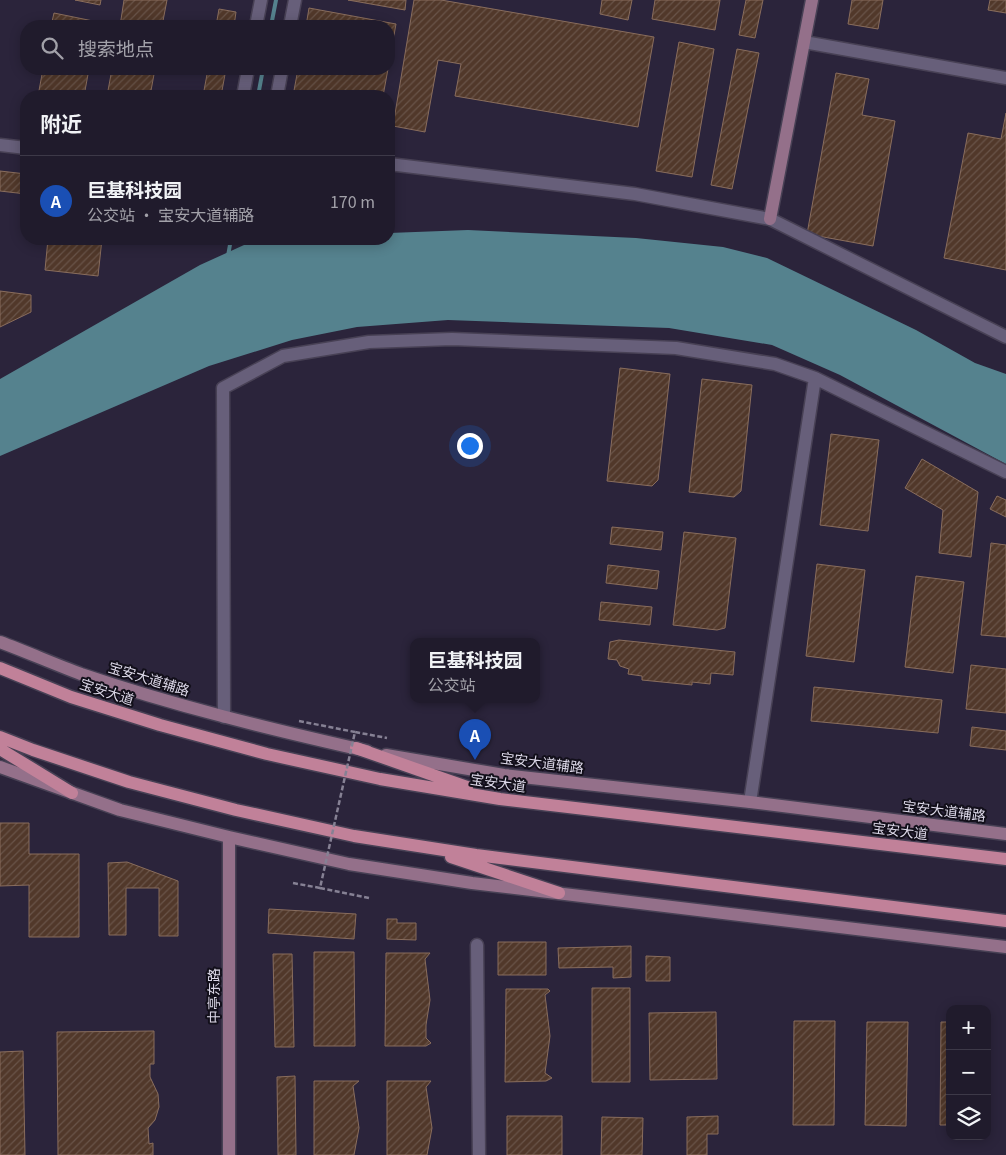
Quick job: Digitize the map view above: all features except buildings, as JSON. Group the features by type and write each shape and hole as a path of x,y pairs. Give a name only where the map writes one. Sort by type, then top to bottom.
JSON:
{"main road":[{"path":"770,219 812,0"},
{"name":"宝安大道辅路","path":"0,642 80,673 167,702 272,730 385,755 504,774 1006,834"},
{"name":"宝安大道","path":"0,668 71,696 151,722 267,754 380,779 500,799 1006,859"},
{"path":"0,737 128,782 236,810 345,834 486,856 1006,920"},
{"path":"356,748 500,799"},
{"path":"0,749 72,793"},
{"path":"0,767 120,810 349,864 472,883 1006,947"},
{"name":"中亭东路","path":"229,1155 230,837"},
{"path":"418,846 559,893"}],"street":[{"path":"257,20 261,0"},
{"path":"291,20 295,0"},
{"path":"804,42 1006,78"},
{"path":"243,90 247,75"},
{"path":"278,90 281,75"},
{"path":"0,145 20,147"},
{"path":"395,165 635,194 770,219 1006,337"},
{"path":"224,717 223,388 283,356 369,342 452,339 676,348 775,364 815,378 1006,472"},
{"path":"750,802 815,378"},
{"path":"477,945 479,1155"}],"path":[{"path":"299,721 387,738"},
{"path":"320,888 355,732"},
{"path":"292,882 369,898"}],"shaded area":[{"path":"468,230 636,238 723,247 767,258 916,330 975,363 1006,374 1006,464 840,375 772,345 669,328 448,320 357,327 292,340 209,366 0,456 0,379 200,265 244,245 395,245 395,233"}],"waterway":[{"path":"272,20 276,0"},
{"path":"259,90 262,75"},
{"path":"228,256 230,245"}],"place":[{"name":"巨基科技园","path":"475,760"}]}
